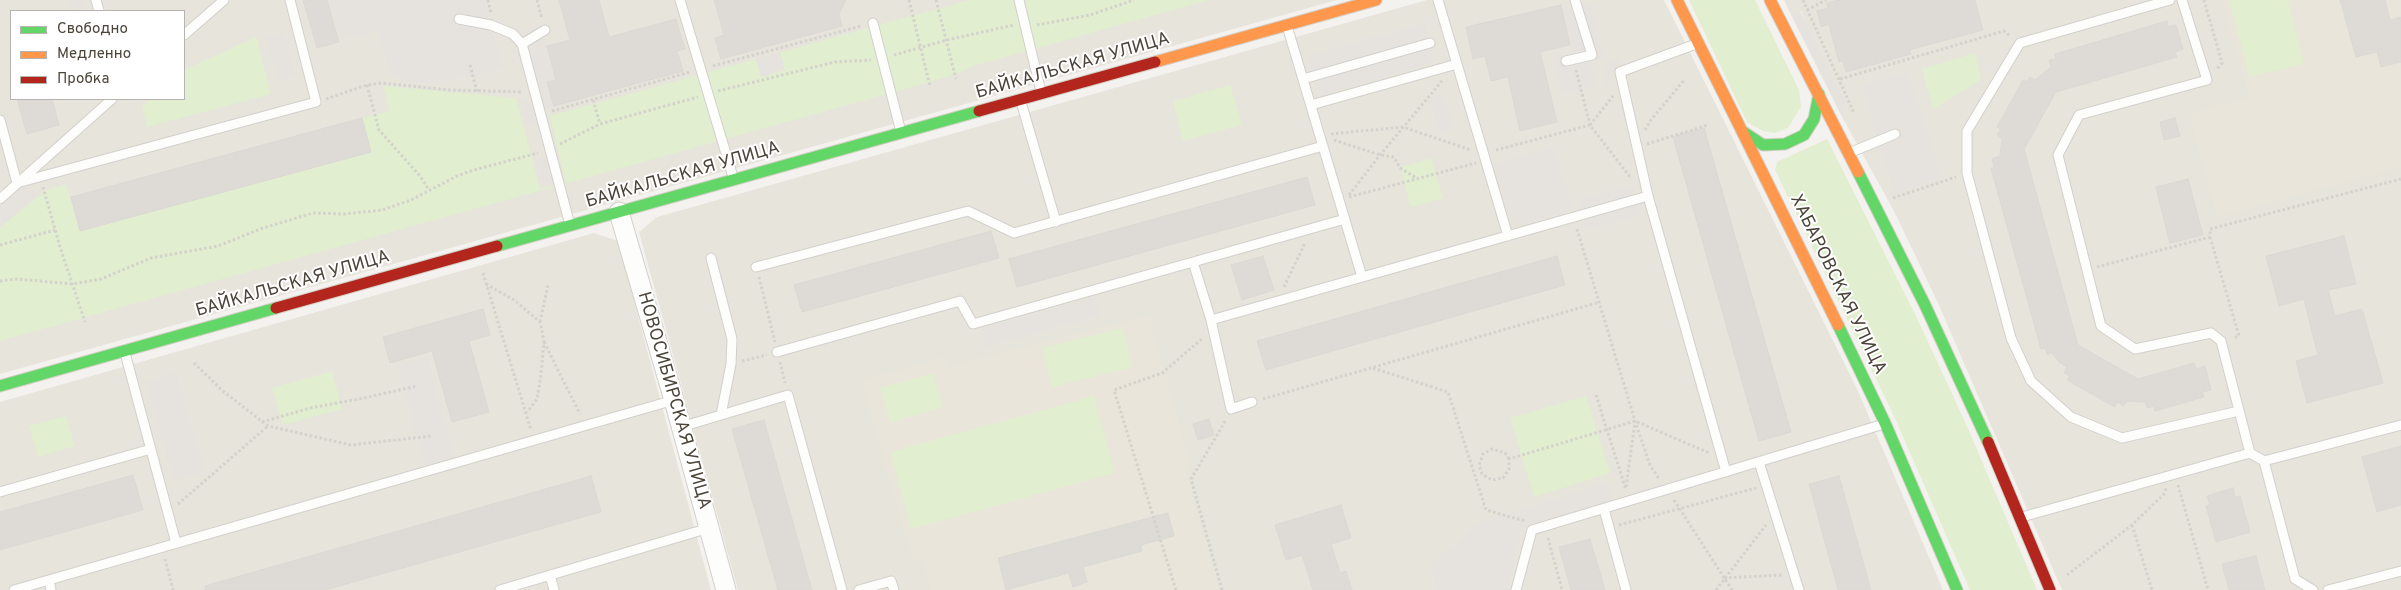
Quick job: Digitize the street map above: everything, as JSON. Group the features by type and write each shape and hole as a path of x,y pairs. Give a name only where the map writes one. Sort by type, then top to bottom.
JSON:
{"street":[{"name":"БАЙКАЛЬСКАЯ УЛИЦА","path":"0,386 1376,0"},
{"name":"ХАБАРОВСКАЯ УЛИЦА","path":"1677,0 1885,423 1957,590"},
{"path":"1770,0 1925,305 1978,419 2050,590"},
{"path":"1742,131 1763,145 1785,144 1804,135 1814,119 1819,94"},
{"name":"НОВОСИБИРСКАЯ УЛИЦА","path":"619,212 674,400 726,590"}],"lane":[{"path":"185,34 224,0"},
{"path":"16,183 316,102 290,0"},
{"path":"680,0 734,180"},
{"path":"1019,0 1041,94"},
{"path":"1438,0 1508,236"},
{"path":"1570,61 1592,55 1575,0"},
{"path":"2170,0 2020,43 1966,131 1967,173 2011,338 2031,381 2071,417 2122,438 2239,411"},
{"path":"2182,0 2207,80 2079,115 2058,155 2101,326 2135,349 2211,333 2221,341 2250,453"},
{"path":"459,19 491,25 512,34 522,44 570,226"},
{"path":"873,23 902,133"},
{"path":"1287,25 1362,277"},
{"path":"522,44 545,30"},
{"path":"1303,79 1430,43"},
{"path":"1698,43 1620,72 1648,196 1725,467"},
{"path":"1311,105 1457,64"},
{"path":"0,199 111,100"},
{"path":"1020,100 1056,222"},
{"path":"0,120 16,183"},
{"path":"1849,153 1895,134"},
{"path":"756,267 968,211 1014,233 1323,146"},
{"path":"1211,320 1648,196"},
{"path":"777,352 960,301 973,324 1345,219"},
{"path":"711,258 732,339 732,364 721,415"},
{"path":"1193,262 1211,320 1231,409 1252,402"},
{"path":"125,351 176,543"},
{"path":"681,427 788,395 842,590"},
{"path":"14,590 674,400"},
{"path":"1516,590 1532,530 1667,490 1725,467 1759,462 1885,423"},
{"path":"2019,518 2250,453 2264,461 2401,425"},
{"path":"0,492 151,449"},
{"path":"2264,461 2295,579 2312,590"},
{"path":"1759,462 1799,590"},
{"path":"1604,509 1626,590"},
{"path":"500,590 709,528"},
{"path":"2328,590 2401,571"},
{"path":"550,575 554,590"},
{"path":"49,580 52,590"},
{"path":"859,590 891,582 894,590"}],"path":[{"path":"537,0 545,30"},
{"path":"908,0 930,86"},
{"path":"936,0 956,79"},
{"path":"0,281 17,279 73,284 101,280 163,255 218,246 263,228 313,213 344,214 382,210 411,200 474,170 551,149 577,134 600,124 708,94 835,62 883,58 947,40 1025,23 1038,25 1090,15 1134,0"},
{"path":"1807,10 1826,0"},
{"path":"2204,0 2222,63 2207,80"},
{"path":"1840,79 2004,31 2020,43"},
{"path":"1570,61 1590,125 1618,162 1648,196"},
{"path":"1457,64 1380,155 1348,197 1419,179 1590,125 1622,84"},
{"path":"470,65 477,92"},
{"path":"1637,146 1651,120 1685,78"},
{"path":"316,102 367,85 382,83 477,92 534,92"},
{"path":"367,85 379,130 420,176 429,190"},
{"path":"593,100 600,124"},
{"path":"1637,146 1708,125"},
{"path":"1320,135 1403,127 1484,157"},
{"path":"1320,135 1380,155 1394,157 1400,168 1419,179"},
{"path":"1892,199 1967,173"},
{"path":"40,177 85,322"},
{"path":"2221,341 2239,336 2210,237 2210,229 2401,179"},
{"path":"1576,226 1650,466 1732,590"},
{"path":"1277,302 1312,229"},
{"path":"0,245 55,230"},
{"path":"2087,270 2210,237"},
{"path":"756,267 788,395"},
{"path":"483,272 534,440"},
{"path":"486,284 514,300 540,322"},
{"path":"548,285 540,322 544,341 586,425"},
{"path":"1252,402 1600,302"},
{"path":"526,413 537,399 544,341"},
{"path":"1176,590 1114,390 1162,373 1198,343"},
{"path":"732,364 777,352"},
{"path":"194,364 224,392 268,426 351,445 432,436"},
{"path":"1372,368 1448,392 1486,510 1544,527 1562,590"},
{"path":"261,422 310,408 418,386"},
{"path":"1596,395 1630,501"},
{"path":"1222,590 1191,479 1219,434 1231,409"},
{"path":"1626,489 1635,421"},
{"path":"1509,459 1635,421 1708,452 1725,467"},
{"path":"168,513 268,426"},
{"path":"1492,449 1505,453 1509,459 1509,469 1502,478 1492,480 1482,474 1479,465 1483,454 1492,449"},
{"path":"2064,577 2132,525 2165,493 2172,474"},
{"path":"2172,474 2208,590"},
{"path":"1609,528 1766,485"},
{"path":"1716,590 1774,514"},
{"path":"2132,525 2152,590"},
{"path":"162,548 173,590"},
{"path":"1724,578 1794,575"}],"shaded area":[{"path":"0,0 1337,0 0,374"},
{"path":"68,0 83,0 85,9 71,10"},
{"path":"330,0 484,0 503,69 433,84 391,77 378,31 341,40"},
{"path":"1427,0 1664,0 1858,391 1943,590 738,590 639,232 657,217"},
{"path":"1784,0 2401,0 2401,590 2062,590 1938,303 1894,211 1841,115 1801,11 1791,15"},
{"path":"2222,0 2401,0 2401,167 2217,217 2189,114 2249,97"},
{"path":"1590,4 1604,59 1590,63 1596,86 1562,95 1553,58 1574,52 1564,11"},
{"path":"1800,11 1847,105 1841,115 1791,15"},
{"path":"1424,23 1435,62 1320,95 1308,56"},
{"path":"541,26 556,80 547,82 554,106 545,109 529,51 518,54 513,34"},
{"path":"284,32 296,77 279,81 266,36"},
{"path":"780,52 785,70 761,77 756,59"},
{"path":"1615,58 1621,61 1612,69 1607,86 1603,83 1605,72 1608,64"},
{"path":"1908,72 1941,178 1895,194 1861,85"},
{"path":"1444,95 1454,129 1439,134 1429,99"},
{"path":"522,100 537,101 544,123 528,127"},
{"path":"1553,147 1573,209 1514,227 1494,165"},
{"path":"553,156 559,181 543,185 536,160"},
{"path":"26,184 36,195 4,223 0,219 0,208"},
{"path":"1631,185 1634,194 1582,209 1579,200"},
{"path":"1638,204 1641,215 1584,231 1580,220"},
{"path":"594,233 618,241 711,590 0,590 0,402"},
{"path":"1095,297 1100,316 985,347 980,329"},
{"path":"1149,315 1190,463 1185,469 1219,590 930,590 922,559 913,561 861,381 946,356 950,366"},
{"path":"428,357 454,457 424,465 397,365"},
{"path":"176,374 205,472 175,481 146,382"},
{"path":"1607,483 1614,501 1531,525 1520,532 1508,590 1437,590 1431,566 1478,523"}],"green space":[{"path":"969,0 1209,0 973,66 954,75 898,91 0,341 0,227 45,191 66,184 80,231 371,151 362,118 390,111 383,86 516,98 540,189 565,182 550,116"},
{"path":"1689,0 1755,0 1799,90 1801,107 1788,128 1775,133 1763,131 1747,122"},
{"path":"2229,0 2288,0 2304,64 2249,77"},
{"path":"256,37 271,94 147,127 142,107 149,100 185,100 185,70"},
{"path":"1975,53 1981,80 1933,109 1922,69"},
{"path":"1230,85 1242,125 1183,141 1173,101"},
{"path":"1827,139 1915,314 1966,424 2037,590 1970,590 1894,416 1775,170 1777,162"},
{"path":"1431,158 1443,198 1411,207 1400,168"},
{"path":"1123,328 1133,367 1052,387 1042,348"},
{"path":"332,371 342,409 283,425 272,388"},
{"path":"933,373 943,407 890,423 880,388"},
{"path":"1094,396 1115,473 911,529 890,452"},
{"path":"1586,396 1610,473 1534,497 1510,418"},
{"path":"66,416 75,446 38,457 29,426"}],"building":[{"path":"303,0 327,0 339,42 317,48"},
{"path":"559,0 599,0 609,37 676,19 685,49 677,51 683,71 554,106 547,82 556,80 547,46 570,40"},
{"path":"714,0 846,0 839,14 842,26 721,59 715,38 724,35"},
{"path":"1838,0 1975,0 1983,30 1909,50 1911,54 1846,72 1843,61 1839,62 1829,24 1821,27 1817,11 1828,8 1827,3"},
{"path":"2340,0 2385,0 2390,20 2401,17 2401,62 2381,67 2377,52 2356,57"},
{"path":"1561,5 1570,45 1540,52 1557,122 1520,131 1508,77 1491,81 1485,56 1473,59 1466,27"},
{"path":"2167,21 2168,27 2176,25 2183,49 2175,52 2177,57 2056,92 2024,149 2078,345 2138,379 2194,363 2196,369 2205,366 2211,390 2202,392 2204,397 2155,411 2154,406 2147,408 2145,402 2127,401 2124,406 2117,402 2115,407 2067,380 2070,376 2064,373 2067,367 2059,362 2052,353 2047,354 2045,348 2041,349 1991,168 1994,167 1992,159 2000,156 2002,138 1997,135 2001,129 1997,127 2023,80 2027,82 2030,77 2035,80 2051,67 2049,60 2056,59 2055,54"},
{"path":"17,100 52,100 59,125 27,134"},
{"path":"362,118 371,152 80,231 71,197"},
{"path":"2175,118 2180,136 2164,140 2160,122"},
{"path":"1704,128 1791,432 1759,441 1673,137"},
{"path":"1307,177 1315,205 1017,287 1009,259"},
{"path":"2188,179 2203,235 2170,243 2156,187"},
{"path":"991,231 999,258 802,312 794,285"},
{"path":"2344,236 2356,284 2328,290 2335,316 2362,309 2383,383 2307,403 2296,361 2318,355 2304,299 2279,306 2266,256"},
{"path":"1263,256 1274,290 1242,300 1231,265"},
{"path":"1557,256 1565,285 1266,370 1257,341"},
{"path":"483,309 490,335 469,341 489,412 452,422 432,351 390,363 383,337"},
{"path":"1209,419 1214,435 1198,440 1193,424"},
{"path":"764,420 812,590 778,590 732,429"},
{"path":"2401,446 2401,505 2377,512 2362,457"},
{"path":"133,475 143,510 0,550 0,512"},
{"path":"591,476 601,512 325,590 205,590 205,586"},
{"path":"1839,476 1871,590 1838,590 1809,484"},
{"path":"2233,488 2235,497 2240,496 2250,532 2216,542 2206,506 2210,505 2207,496"},
{"path":"1341,505 1351,538 1331,544 1340,573 1346,571 1352,590 1313,590 1302,555 1286,560 1275,525"},
{"path":"1168,513 1174,536 1141,545 1142,551 1083,567 1087,582 1073,587 1069,573 1006,590 998,558"},
{"path":"1590,539 1605,590 1571,590 1559,547"},
{"path":"2256,556 2265,590 2229,590 2222,564"}],"traffic: fast":[{"path":"1742,131 1763,145 1785,144 1804,135 1814,119 1819,94"},
{"path":"497,246 979,111"},
{"path":"1858,172 1925,305 1988,442"},
{"path":"0,386 276,308"},
{"path":"1838,325 1885,423 1957,590"}],"traffic: slow":[{"path":"1155,62 1376,0"},
{"path":"1677,0 1838,325"},
{"path":"1770,0 1858,172"}],"traffic: jam":[{"path":"979,111 1155,62"},
{"path":"276,308 497,246"},
{"path":"1988,442 2050,590"}]}
